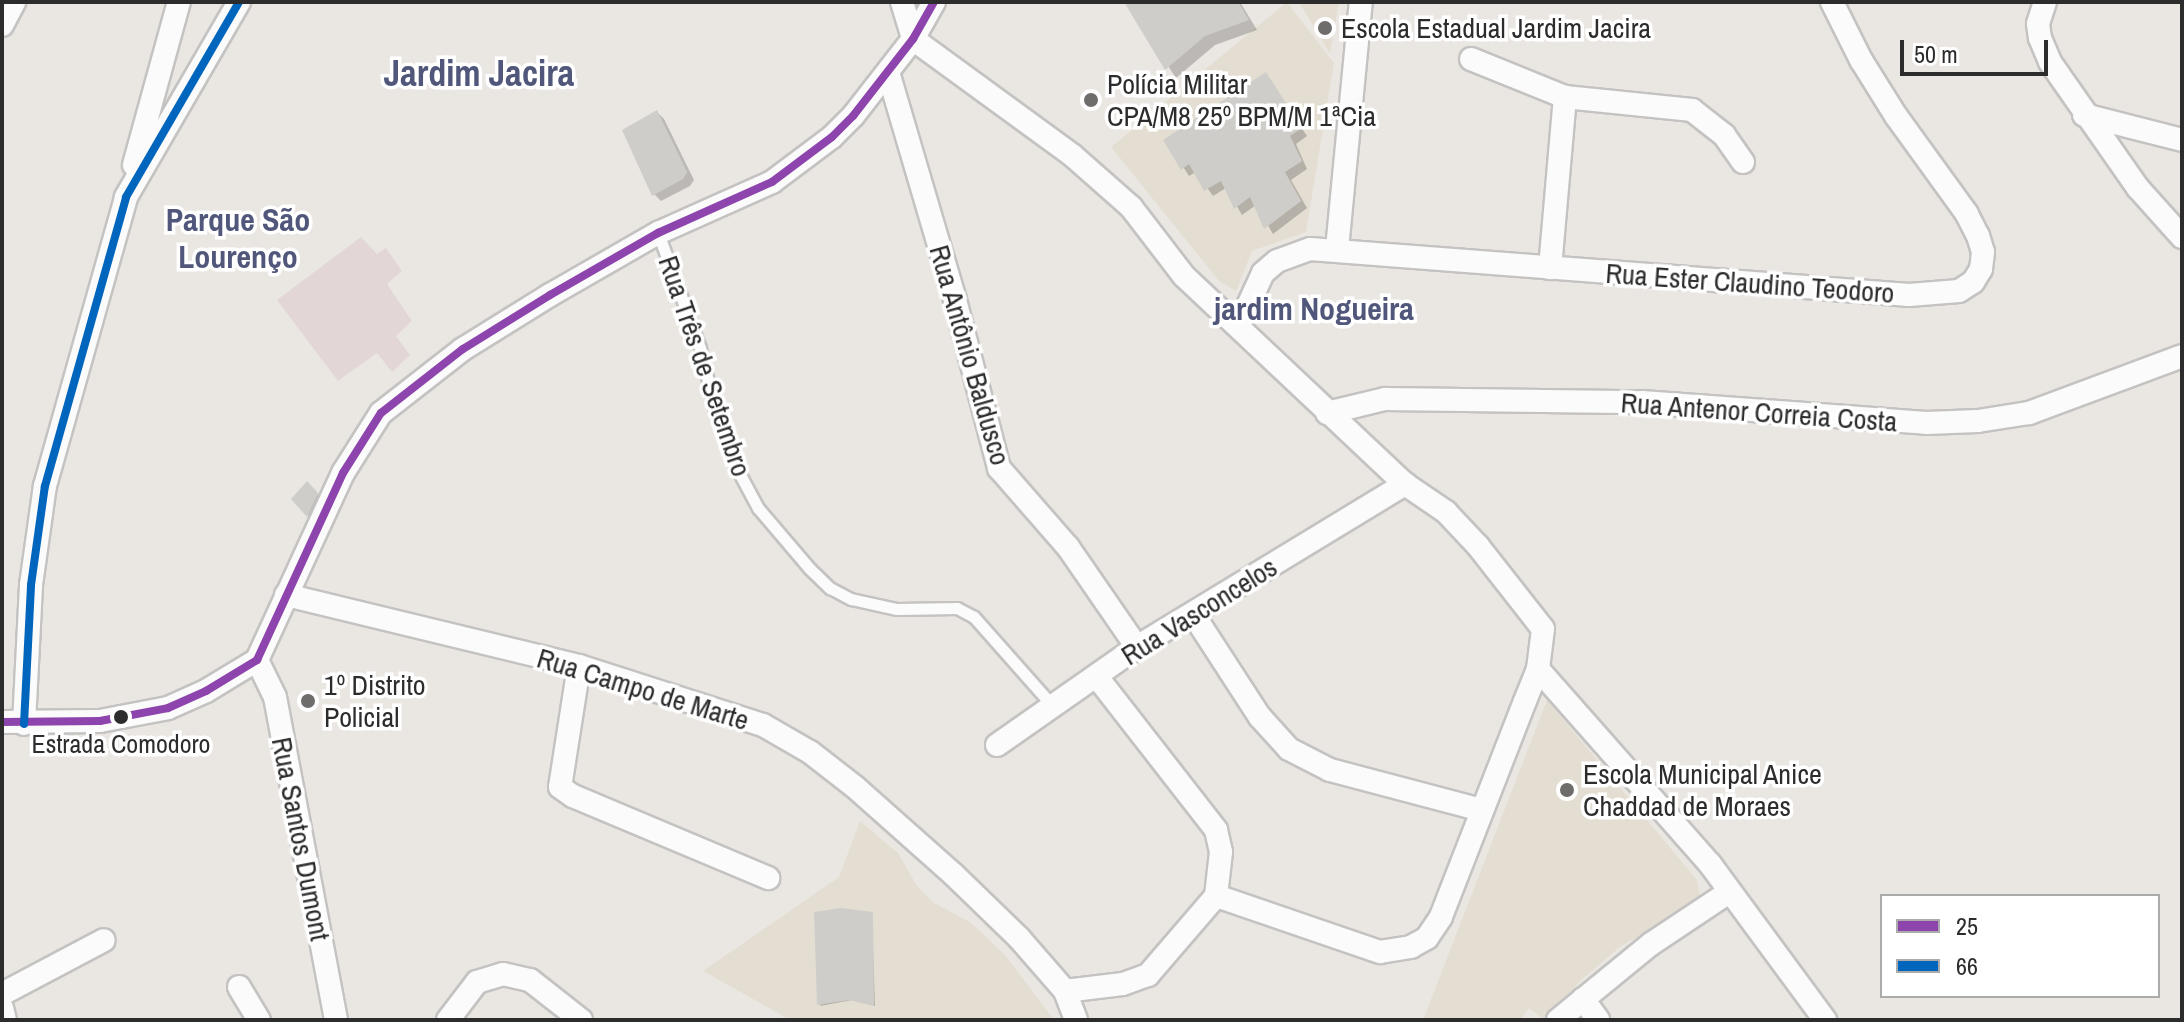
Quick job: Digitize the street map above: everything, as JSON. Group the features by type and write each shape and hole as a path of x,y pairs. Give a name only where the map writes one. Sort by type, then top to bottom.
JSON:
{"street":[{"path":"2,25 14,2"},
{"path":"179,2 45,486 13,723 100,721 168,708 206,691 257,660 354,452 381,413 463,349 658,233 772,182 832,137 913,39 934,2"},
{"path":"126,197 239,2"},
{"path":"902,2 913,39 1072,155 1119,196 1184,276 1405,484 1446,512 1478,546 1543,629 1538,669 1441,917 1427,938 1411,947 1380,952 1216,896"},
{"path":"1337,249 1361,2"},
{"name":"Rua Ester Claudino Teodoro","path":"1239,325 1263,273 1277,261 1310,249 1909,295 1949,293 1973,282 1981,269 1983,252 1967,214 1896,116 1861,60 1832,2"},
{"path":"2045,2 2038,24 2040,38 2084,115 2138,188 2182,237"},
{"path":"1471,59 1565,97 1692,110 1724,135 1743,162"},
{"name":"Rua Antônio Baldusco","path":"888,72 955,300 999,468 1068,547 1137,647"},
{"path":"1550,268 1565,97"},
{"path":"2084,115 2182,140"},
{"name":"Rua Antenor Correia Costa","path":"1327,413 1385,399 1642,402 1926,423 1978,421 2029,413 2182,356"},
{"name":"Rua Vasconcelos","path":"997,745 1051,704 1097,677 1137,647 1405,484"},
{"name":"Rua Campo de Marte","path":"286,595 579,666 708,704 763,725 810,752 953,874 1019,938 1065,991 1076,1020"},
{"path":"1193,614 1260,717 1289,749 1330,770 1481,810"},
{"name":"Rua Santos Dumont","path":"257,660 275,697 336,1020"},
{"path":"579,666 560,787 573,796 768,878"},
{"path":"1538,669 1647,789 1825,1020"},
{"path":"1065,991 1123,984 1148,975 1216,896 1221,852 1216,830 1097,677"},
{"path":"1558,1020 1651,944 1729,892"},
{"path":"2,994 104,940"},
{"path":"448,1020 477,982 503,974 530,980 581,1020"},
{"path":"239,987 259,1020"},
{"path":"1583,999 1598,1020"},
{"path":"2,1008 5,1020"}],"lane":[{"name":"Rua Três de Setembro","path":"658,233 700,348 730,451 758,508 810,569 830,588 851,599 897,609 957,608 974,617 1051,704"}],"shaded area":[{"path":"1287,2 1334,63 1306,232 1252,251 1236,291 1219,281 1111,147"},
{"name":"Escola Estadual Jardim Jacira","path":"1299,2 1339,2 1330,54"},
{"path":"361,237 377,254 386,248 402,271 387,284 412,321 396,336 410,355 392,372 377,353 338,381 277,300"},
{"name":"Escola Municipal Anice Chaddad de Moraes","path":"1547,700 1697,880 1700,896 1675,917 1621,946 1581,980 1545,1020 1529,1008 1521,1020 1423,1020"},
{"path":"860,821 898,853 917,886 934,903 970,922 1006,956 1054,1020 790,1020 703,971 839,877"}],"building":[{"path":"1124,2 1238,2 1249,20 1205,36 1165,70"},
{"path":"1266,72 1302,128 1290,136 1302,161 1285,172 1301,201 1264,229 1250,197 1234,209 1221,181 1204,191 1189,164 1181,170 1163,140"},
{"path":"657,110 687,172 683,179 652,196 622,130"},
{"path":"307,481 318,493 307,517 291,499"},
{"path":"841,908 873,912 874,1006 849,1000 817,1005 814,912"}],"transit line":[{"name":"66","path":"24,724 31,585 45,486 126,197 239,2"},
{"name":"25","path":"2,722 100,721 168,708 206,691 257,660 343,473 381,413 463,349 550,295 658,233 772,182 832,137 853,116 913,39 934,2"}],"place":[{"name":"Escola Estadual Jardim Jacira","path":"1325,28"},
{"name":"Polícia Militar CPA/M8 25º BPM/M 1ªCia","path":"1091,100"},
{"name":"1º Distrito Policial","path":"308,701"},
{"name":"Estrada Comodoro","path":"121,717"},
{"name":"Escola Municipal Anice Chaddad de Moraes","path":"1567,790"}],"district":[{"name":"Jardim Jacira","path":"479,74"},
{"name":"Parque São Lourenço","path":"238,240"},
{"name":"jardim Nogueira","path":"1314,309"}]}
